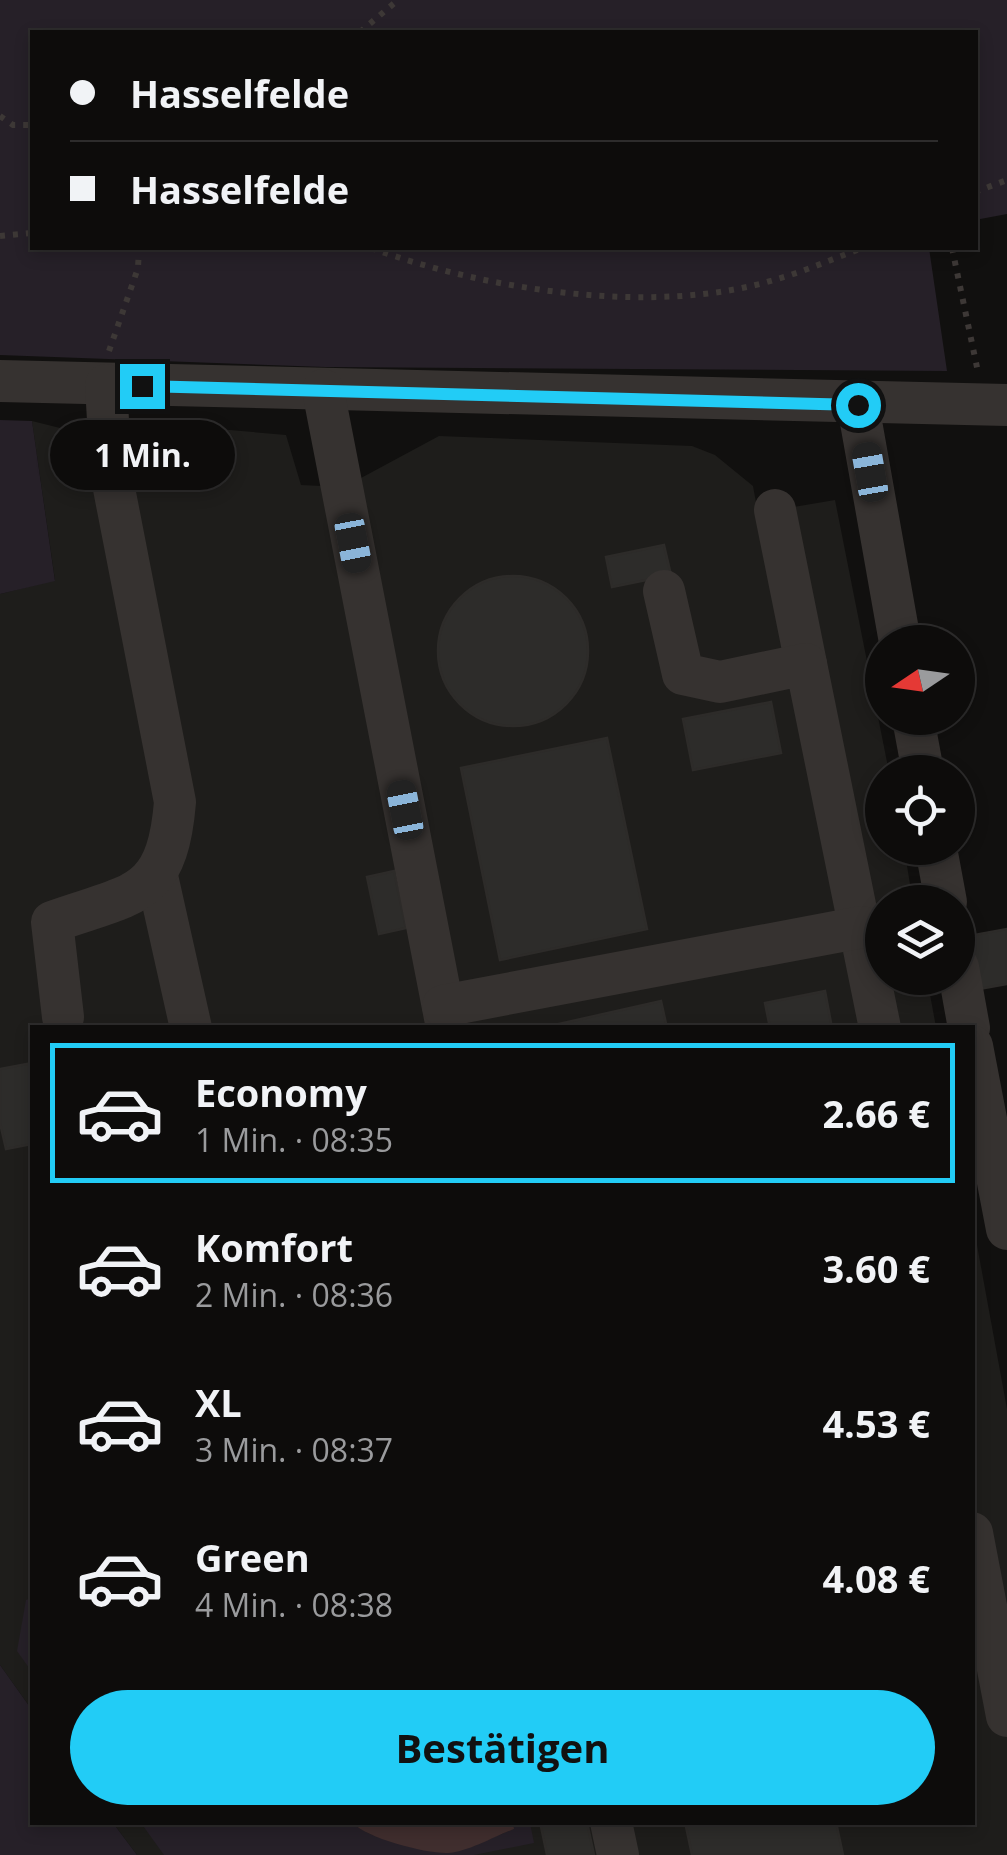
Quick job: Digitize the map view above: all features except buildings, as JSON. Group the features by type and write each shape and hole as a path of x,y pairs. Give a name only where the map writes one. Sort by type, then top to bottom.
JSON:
{"street":[{"path":"0,381 994,406"},
{"path":"62,1017 52,922 143,890 158,876 172,843 176,802 110,473 106,385"},
{"path":"324,390 445,1017 862,927"},
{"path":"858,405 897,625"},
{"path":"775,510 879,1025"},
{"path":"664,591 684,674 720,682 806,664"},
{"path":"158,876 190,1025"},
{"path":"963,995 968,1025"},
{"path":"986,1064 1007,1229"},
{"path":"975,1548 1007,1716"},
{"path":"612,1825 618,1855"}],"path":[{"path":"362,30 398,0"},
{"path":"0,116 14,125 30,125"},
{"path":"978,191 1007,180"},
{"path":"0,236 30,232"},
{"path":"106,385 110,343 138,268 139,250"},
{"path":"377,250 422,266 518,288 601,296 690,293 774,281 858,250"},
{"path":"953,250 994,406"}],"shaded area":[{"path":"0,0 1007,0 1007,214 978,219 978,30 30,30 30,250 929,250 947,371 325,367 0,355"},
{"path":"0,420 32,421 55,581 0,594"},
{"path":"32,421 60,428 75,445 82,478 146,465 147,437 172,425 286,435 301,485 363,488 361,478 439,436 692,446 715,455 753,486 758,513 835,500 865,651 865,735 882,735 886,755 865,755 865,865 907,865 910,885 865,885 865,995 930,995 936,1025 30,1025 30,1707 0,1665 0,594 55,580"},
{"path":"975,1234 1007,1409 1007,1855 137,1855 114,1825 975,1825"},
{"path":"30,1599 30,1669 17,1651 26,1600"},
{"path":"0,1665 30,1707 30,1825 114,1825 137,1855 0,1855"},
{"path":"142,1825 355,1825 385,1840 453,1852 514,1829 513,1825 530,1825 534,1843 474,1855 164,1855"},
{"path":"355,1825 513,1825 514,1829 448,1853 398,1844"}],"route":[{"path":"142,386 858,405"}]}
